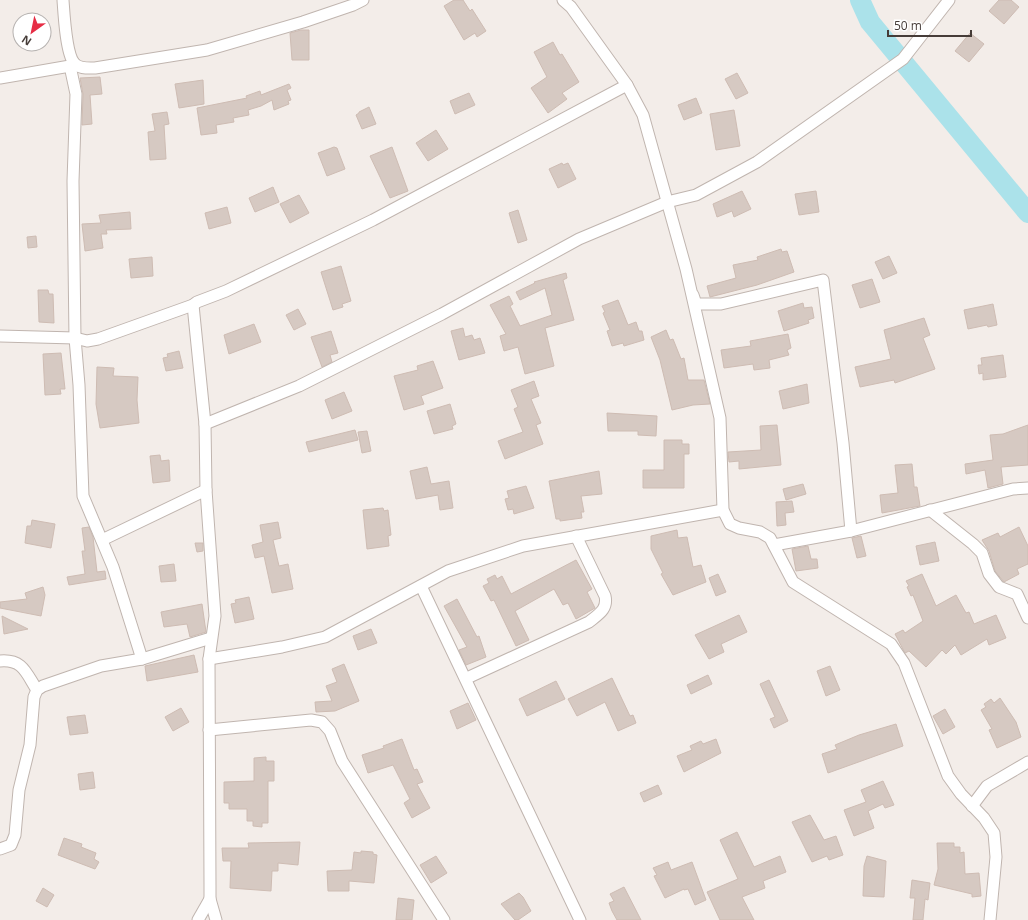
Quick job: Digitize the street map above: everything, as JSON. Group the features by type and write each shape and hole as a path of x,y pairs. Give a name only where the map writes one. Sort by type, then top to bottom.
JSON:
{"street":[{"path":"63,0 76,94 73,181 75,338 79,385 83,496 113,567 142,659"},
{"path":"0,78 72,64 82,68 95,68 207,50 303,22 353,5 363,0"},
{"path":"563,0 570,7 627,85 643,116 696,304 721,304 823,280 851,531"},
{"path":"205,424 299,386 442,314 580,239 667,202 696,195 757,162 881,76 903,59 949,0"},
{"path":"0,336 75,338 87,341 98,339 226,292 373,220 627,85"},
{"path":"686,270 720,418 723,510 730,524 739,528 760,532 770,538 793,582 891,644 904,663 948,776 972,806 984,818 994,833 996,857 990,920"},
{"path":"192,305 205,424 206,490 215,616 209,659 209,730 210,899 216,920"},
{"path":"774,545 851,531 1012,489 1028,488"},
{"path":"102,540 206,490"},
{"path":"209,659 282,647 325,636 448,571 523,546 723,510"},
{"path":"930,510 973,544 982,553 988,574 999,587 1017,594 1028,618"},
{"path":"467,678 589,622 602,612 607,604 605,596 576,536"},
{"path":"421,586 467,678 580,920"},
{"path":"37,690 43,686 101,666 142,659 211,638"},
{"path":"0,661 16,662 23,667 37,690 30,745 19,790 15,835 11,845 0,849"},
{"path":"209,730 310,720 322,722 330,731 342,761 444,920"},
{"path":"972,806 987,786 1028,762"},
{"path":"198,920 210,899"}],"building":[{"path":"454,0 463,0 470,11 472,9 486,31 477,37 475,33 464,40 444,6"},
{"path":"999,0 1011,0 1019,7 1004,24 989,11"},
{"path":"301,30 309,30 309,60 292,60 290,33"},
{"path":"970,33 984,44 969,62 955,51"},
{"path":"553,42 560,55 562,54 579,82 562,93 567,99 548,113 531,88 547,77 534,52"},
{"path":"737,73 748,93 736,99 725,79"},
{"path":"100,77 102,94 90,95 92,124 82,125 83,94 80,78"},
{"path":"203,80 204,104 179,108 175,84"},
{"path":"289,84 291,88 287,90 291,100 288,101 289,104 274,110 272,100 261,106 248,110 249,115 233,118 234,122 216,125 217,133 201,135 197,108 247,98 246,96 260,91 261,95"},
{"path":"469,93 475,105 455,114 450,101"},
{"path":"696,98 702,113 684,120 678,105"},
{"path":"369,107 376,124 362,129 356,115"},
{"path":"734,110 740,146 716,150 710,114"},
{"path":"167,112 169,124 164,125 166,159 150,160 148,132 155,131 152,114"},
{"path":"436,130 448,149 428,161 416,143"},
{"path":"334,147 337,148 345,169 327,176 318,153"},
{"path":"392,147 408,191 390,198 370,156"},
{"path":"562,163 563,165 568,163 576,179 558,188 549,169"},
{"path":"273,187 279,202 255,212 249,198"},
{"path":"742,191 751,209 734,217 732,211 717,217 713,204"},
{"path":"816,191 819,212 799,215 795,194"},
{"path":"299,195 309,213 290,223 280,204"},
{"path":"227,207 231,223 209,229 205,213"},
{"path":"518,210 527,240 518,243 509,213"},
{"path":"130,212 131,229 106,230 107,234 101,234 103,248 85,251 82,224 101,223 99,215"},
{"path":"36,236 37,247 28,248 27,237"},
{"path":"781,249 782,252 787,251 794,272 757,285 710,297 707,286 736,278 733,265 758,260 757,257"},
{"path":"889,256 897,273 883,279 875,262"},
{"path":"152,257 153,276 131,278 129,259"},
{"path":"341,266 351,301 342,304 343,307 333,310 321,272"},
{"path":"566,273 567,278 563,280 574,320 545,328 554,366 525,374 518,347 504,351 500,336 506,334 490,305 509,296 513,304 510,306 520,326 552,315 545,288 520,300 516,292 535,283 534,282"},
{"path":"872,279 880,302 860,308 852,285"},
{"path":"38,290 48,290 49,294 53,294 54,323 39,322"},
{"path":"618,300 628,325 636,322 639,331 642,331 644,340 624,346 623,343 612,346 607,331 610,330 603,313 605,312 602,306"},
{"path":"803,303 804,308 812,307 814,318 808,320 809,323 784,331 778,311"},
{"path":"993,304 997,325 988,327 987,325 968,329 964,310"},
{"path":"298,309 306,324 294,330 286,315"},
{"path":"924,318 930,335 923,338 935,369 895,383 894,380 860,387 855,367 891,359 884,330"},
{"path":"254,324 261,342 229,354 224,335"},
{"path":"463,328 465,337 472,335 474,340 480,338 485,353 459,360 451,331"},
{"path":"666,330 670,340 673,339 681,359 684,358 688,380 704,380 710,404 693,405 672,410 660,360 651,337"},
{"path":"331,331 338,353 330,355 332,362 322,367 311,337"},
{"path":"788,334 791,348 787,350 789,355 769,360 770,368 754,370 753,364 724,368 721,350 751,346 750,341"},
{"path":"179,351 183,368 166,371 163,358 168,357 167,354"},
{"path":"61,353 65,389 60,389 61,394 45,395 43,354"},
{"path":"1003,355 1006,377 983,380 983,373 979,374 978,365 982,365 981,358"},
{"path":"433,361 443,388 421,396 424,404 404,410 394,376 418,370 417,366"},
{"path":"97,367 114,368 113,376 138,377 137,400 139,423 100,428 96,404"},
{"path":"534,381 539,396 531,399 541,423 536,425 543,444 505,459 498,441 523,432 514,409 518,407 511,390"},
{"path":"807,384 809,403 783,409 779,391"},
{"path":"344,392 352,411 332,419 325,400"},
{"path":"450,404 456,424 452,426 453,429 434,434 427,411"},
{"path":"607,413 657,416 656,436 638,435 638,431 608,431"},
{"path":"777,425 781,465 739,469 739,461 729,462 728,452 761,450 760,426"},
{"path":"1028,425 1028,465 1001,467 1003,484 988,488 985,470 966,474 965,464 993,460 990,435 1003,434"},
{"path":"355,430 358,440 309,452 306,442"},
{"path":"367,431 371,451 362,453 358,432"},
{"path":"664,440 682,440 682,444 689,444 689,454 684,454 684,488 643,488 643,470 664,470"},
{"path":"160,455 161,461 169,460 170,481 153,483 150,456"},
{"path":"912,464 914,487 917,487 920,506 882,513 880,495 898,493 895,465"},
{"path":"427,467 431,484 449,481 453,508 440,510 438,495 416,499 410,471"},
{"path":"599,471 602,494 581,496 584,512 581,512 582,518 560,521 560,519 556,519 549,481"},
{"path":"803,484 806,494 786,500 783,489"},
{"path":"526,486 534,508 514,514 513,509 508,510 505,499 509,498 507,491"},
{"path":"792,501 794,512 785,513 786,525 777,526 776,502"},
{"path":"383,508 384,511 388,510 391,535 388,536 389,546 367,549 363,510"},
{"path":"32,520 55,524 51,548 25,543 27,526 31,526"},
{"path":"278,522 281,538 273,540 279,566 288,564 293,589 272,593 264,556 255,558 252,545 263,542 260,525"},
{"path":"89,527 93,537 97,572 105,571 106,579 69,585 67,577 85,574 82,551 85,551 82,528"},
{"path":"1019,527 1028,546 1028,564 1017,569 1019,574 1004,582 995,571 989,551 982,540 998,533 1000,537"},
{"path":"677,530 678,538 687,537 693,567 701,565 706,582 673,595 661,574 663,573 651,549 651,536"},
{"path":"861,536 866,556 857,558 852,538"},
{"path":"935,542 939,561 920,565 916,546"},
{"path":"195,543 203,543 203,551 197,552"},
{"path":"808,546 811,559 817,559 818,568 796,571 792,549"},
{"path":"576,560 592,589 587,592 595,608 576,619 568,603 563,605 554,589 515,611 529,640 516,646 494,600 491,601 483,586 489,583 487,579 495,575 497,579 502,576 511,594"},
{"path":"174,564 176,581 161,582 159,566"},
{"path":"718,574 726,592 716,596 709,578"},
{"path":"922,574 936,606 956,595 966,613 969,612 974,624 996,615 1006,638 989,645 987,639 961,655 955,645 946,654 942,650 926,667 909,651 905,653 895,634 903,630 905,633 923,621 913,595 911,596 907,587 909,586 906,581"},
{"path":"43,587 45,595 41,616 0,608 0,602 27,599 25,593"},
{"path":"249,597 254,619 235,623 231,604 236,603 235,600"},
{"path":"457,599 477,637 479,636 486,657 466,665 459,650 467,647 444,606"},
{"path":"202,604 206,632 190,637 187,624 164,627 161,612"},
{"path":"739,615 747,632 721,644 724,652 709,659 695,635"},
{"path":"2,616 28,629 4,634"},
{"path":"371,629 377,643 358,650 353,636"},
{"path":"194,655 198,672 147,681 145,666"},
{"path":"344,664 359,701 335,711 316,712 315,702 332,701 326,686 337,682 332,669"},
{"path":"830,666 840,690 826,696 817,671"},
{"path":"708,675 712,684 691,694 687,685"},
{"path":"612,678 630,716 633,715 636,723 618,731 605,702 577,716 568,699"},
{"path":"769,680 788,721 774,728 770,719 775,717 760,684"},
{"path":"556,681 565,699 527,716 519,699"},
{"path":"1000,698 1016,722 1021,737 997,748 989,730 992,729 981,710 986,707 984,704 991,699 994,703"},
{"path":"468,703 476,720 457,729 450,711"},
{"path":"181,708 189,722 173,731 165,717"},
{"path":"945,709 955,727 943,734 933,716"},
{"path":"85,715 88,733 70,735 67,717"},
{"path":"896,724 903,746 828,773 822,754 837,749 835,745 859,735"},
{"path":"402,739 414,770 417,769 423,782 417,784 430,808 412,818 404,803 410,799 393,765 368,773 362,755 384,748 383,746"},
{"path":"716,739 721,753 684,772 677,756 692,750 690,746 701,741 703,744"},
{"path":"266,757 266,761 274,761 274,781 268,781 268,823 262,823 262,827 253,826 253,821 247,821 247,809 229,809 229,803 224,803 224,782 254,781 254,758"},
{"path":"93,772 95,788 80,790 78,774"},
{"path":"883,781 894,805 885,808 883,804 868,811 874,828 854,836 844,810 866,802 861,790"},
{"path":"658,785 662,794 644,802 640,793"},
{"path":"810,815 824,840 836,836 843,855 829,860 827,856 812,862 792,822"},
{"path":"737,832 754,867 780,856 786,872 763,881 765,888 742,897 754,920 720,920 707,892 738,879 720,840"},
{"path":"64,838 82,844 81,847 96,853 94,859 99,862 95,869 58,855"},
{"path":"300,842 298,865 278,863 278,871 272,871 271,891 230,888 231,861 223,861 222,848 249,848 248,843"},
{"path":"937,843 954,843 954,847 960,847 960,853 964,852 965,874 979,873 981,896 972,897 972,894 934,885 938,869"},
{"path":"361,851 373,852 373,854 377,855 374,883 349,881 349,891 328,891 327,871 352,870 354,852 361,853"},
{"path":"436,856 447,873 431,883 420,865"},
{"path":"867,856 886,861 884,897 863,896 864,866"},
{"path":"668,862 671,870 692,862 706,900 695,905 688,889 684,889 665,898 654,876 657,875 653,868"},
{"path":"912,880 930,883 928,900 925,899 923,920 913,920 915,898 910,898"},
{"path":"624,887 641,920 617,920 612,911 609,903 614,901 610,894"},
{"path":"43,888 54,895 47,907 36,901"},
{"path":"519,893 531,911 518,920 515,920 501,904"},
{"path":"398,898 414,900 412,920 396,920"}],"waterway":[{"path":"860,0 870,22 1028,213"}]}
